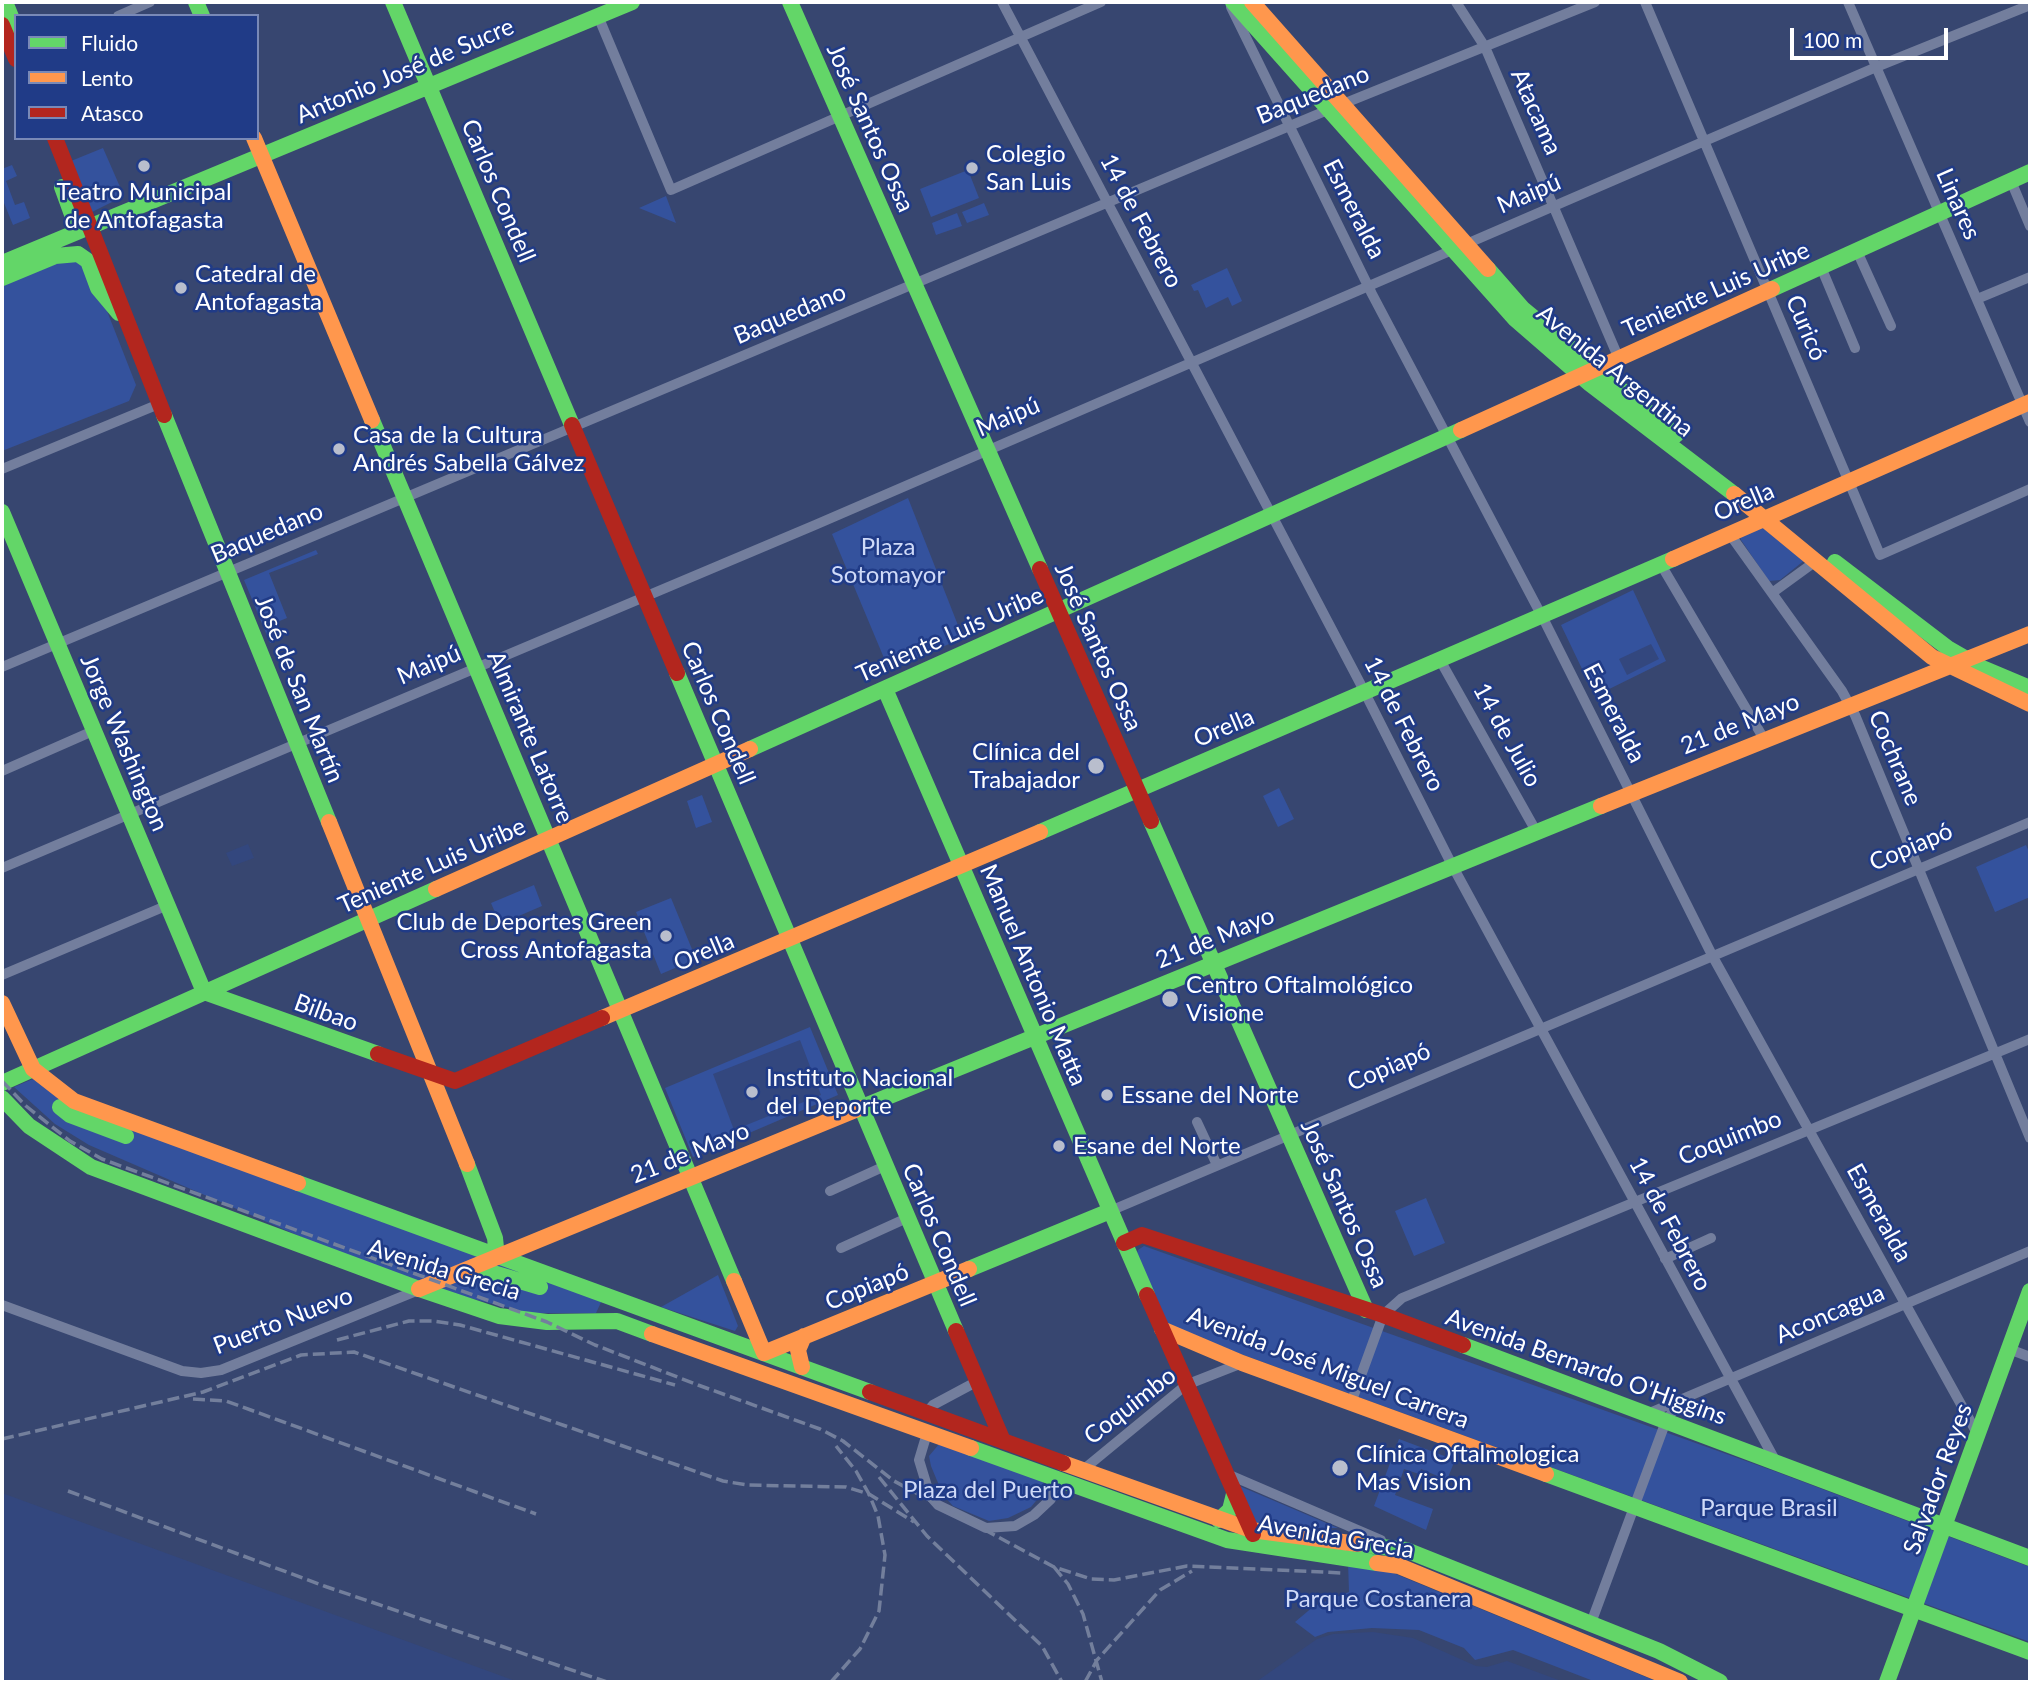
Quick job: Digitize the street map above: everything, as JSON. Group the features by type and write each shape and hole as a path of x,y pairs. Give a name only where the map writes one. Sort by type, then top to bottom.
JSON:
{"main road":[{"path":"5,2 14,24"},
{"name":"Carlos Condell","path":"393,2 1003,1441"},
{"name":"Antonio José de Sucre","path":"2,263 429,86 595,9 632,2"},
{"name":"José Santos Ossa","path":"790,2 1366,1310"},
{"name":"Avenida Argentina","path":"1231,2 1335,108 1458,247 1515,319 1905,619 1966,659 2030,688"},
{"name":"Avenida Argentina","path":"1252,2 1335,108"},
{"path":"2,25 14,54"},
{"name":"José de San Martín","path":"46,140 127,322 226,573 370,918 495,1238 496,1257"},
{"name":"José de San Martín","path":"56,140 84,229"},
{"name":"Almirante Latorre","path":"255,140 764,1353 764,1362 773,1377"},
{"name":"Teniente Luis Uribe","path":"2,1083 1270,517 2030,172"},
{"path":"2,278 55,256 78,254 88,261 98,288 127,322"},
{"name":"Orella","path":"433,1075 455,1081 790,940 1440,660 2026,403"},
{"name":"Jorge Washington","path":"2,512 204,992"},
{"name":"Avenida Argentina","path":"1769,515 1816,561 1890,624 1948,667 2030,704"},
{"name":"21 de Mayo","path":"419,1289 1452,865 2030,634"},
{"name":"Manuel Antonio Matta","path":"885,689 1110,1211 1259,1547"},
{"name":"Bilbao","path":"204,992 433,1075"},
{"path":"2,1003 28,1071"},
{"name":"Avenida Grecia","path":"28,1071 74,1101 411,1222 581,1289 764,1353 1219,1520 1251,1530 1406,1550 1659,1651 1720,1682"},
{"name":"Avenida Grecia","path":"2,1098 29,1126 69,1155 116,1177 419,1289 499,1316 547,1322 617,1321 1227,1539 1259,1547 1399,1566 1680,1682"},
{"name":"Copiapó","path":"726,1360 764,1353 1110,1211"},
{"name":"Avenida Bernardo O'Higgins","path":"1124,1243 1142,1235 1382,1315 2030,1558"},
{"path":"473,1267 570,1296 581,1289"},
{"name":"Salvador Reyes","path":"1887,1682 2030,1290"},
{"name":"Avenida José Miguel Carrera","path":"1162,1329 1242,1363 2030,1652"},
{"path":"802,1367 798,1350 804,1336"},
{"path":"1219,1520 1230,1510 1234,1494"}],"street":[{"path":"123,14 150,2"},
{"name":"14 de Febrero","path":"1002,2 1452,865 1776,1462"},
{"path":"595,9 671,190 1101,2"},
{"name":"Esmeralda","path":"1231,2 1288,127 1368,286 1541,614 1713,957 1978,1435"},
{"name":"Atacama","path":"1456,2 1485,47 1619,359"},
{"name":"Baquedano","path":"2,667 1288,127 1595,2"},
{"name":"Curicó","path":"1644,2 1880,555 2030,489"},
{"name":"Linares","path":"1848,2 1939,214 2026,403 2030,422"},
{"name":"Maipú","path":"2,868 297,745 1876,67 2030,5"},
{"path":"2011,181 2030,226"},
{"path":"1857,251 1891,326"},
{"path":"1821,267 1855,348"},
{"path":"1977,299 2030,276"},
{"path":"2,469 159,404"},
{"name":"Cochrane","path":"1729,533 1850,705 2030,1138"},
{"path":"1772,593 1816,561"},
{"path":"1660,563 1764,739"},
{"path":"1894,593 1905,619"},
{"name":"14 de Julio","path":"1440,660 1536,831"},
{"path":"2,771 93,731"},
{"name":"Copiapó","path":"1110,1211 2030,822"},
{"path":"2,975 168,905"},
{"name":"Coquimbo","path":"1382,1315 1402,1298 1633,1200 2030,1039"},
{"path":"1197,1122 1217,1164"},
{"path":"830,1191 885,1166"},
{"path":"841,1248 907,1218"},
{"path":"1665,1259 1711,1238"},
{"name":"Aconcagua","path":"1647,1414 1730,1381 2030,1251"},
{"name":"Puerto Nuevo","path":"2,1305 182,1371 201,1373 221,1370 419,1289"},
{"path":"1351,1403 1382,1315"},
{"path":"2009,1349 2030,1357"},
{"name":"Coquimbo","path":"1084,1469 1186,1385 1242,1363"},
{"path":"976,1382 933,1405 934,1415 926,1431 919,1460 930,1496 938,1505 986,1528 1015,1525 1034,1515 1051,1499 1058,1479 1053,1458"},
{"path":"1591,1623 1666,1421 1681,1399"},
{"name":"Avenida Grecia","path":"1225,1473 1406,1550"}],"green space":[{"path":"103,148 124,196 90,213 71,161"},
{"path":"12,165 17,176 6,181 15,205 24,202 30,218 13,225 2,198 2,169"},
{"path":"968,170 979,198 931,217 920,189"},
{"path":"666,196 676,223 639,208"},
{"path":"984,203 989,215 967,223 962,212"},
{"path":"957,213 962,226 936,235 932,223"},
{"path":"78,254 98,288 136,385 129,401 2,451 2,278"},
{"path":"1227,268 1242,301 1232,306 1228,297 1206,308 1198,290 1194,291 1191,285"},
{"name":"Plaza Sotomayor","path":"908,498 963,638 889,670 832,534"},
{"path":"1762,523 1806,559 1780,580 1769,581 1741,540 1740,536"},
{"path":"316,550 318,554 269,573 287,618 272,624 278,640 270,643 244,580"},
{"path":"1633,590 1666,661 1595,696 1561,625"},
{"path":"1279,788 1294,819 1278,827 1263,796"},
{"path":"702,795 712,822 696,828 687,801"},
{"path":"2026,845 2030,854 2030,897 1995,912 1976,867"},
{"path":"534,885 542,906 500,924 491,903"},
{"name":"Club de Deportes Green Cross Antofagasta","path":"671,898 696,959 661,974 636,912"},
{"name":"Instituto Nacional del Deporte","path":"810,1027 838,1095 693,1157 665,1088"},
{"path":"33,1079 603,1298 596,1313 530,1313 408,1283 89,1145 55,1124 14,1087"},
{"path":"1426,1198 1445,1243 1414,1256 1395,1211"},
{"name":"Parque Brasil","path":"1144,1246 1774,1471 2030,1567 2030,1642 1164,1326 1135,1258 1138,1250"},
{"path":"718,1275 738,1326 735,1331 661,1307"},
{"path":"1399,1439 1455,1460 1447,1480 1421,1469 1419,1474 1404,1469 1395,1495 1433,1509 1426,1530 1374,1506"},
{"name":"Plaza del Puerto","path":"940,1443 1043,1480 1044,1491 1031,1507 1008,1518 989,1521 953,1506 943,1495 931,1466 929,1456"},
{"path":"1237,1485 1338,1528 1255,1528"},
{"name":"Parque Costanera","path":"1348,1562 1381,1568 1658,1682 1596,1682 1513,1650 1475,1660 1464,1648 1419,1630 1372,1628 1328,1632 1315,1637 1295,1622 1314,1606 1349,1592"}],"shaded area":[{"path":"1651,644 1659,659 1627,675 1619,659"},
{"path":"248,844 254,858 232,866 226,853"},
{"path":"800,1040 821,1095 734,1130 713,1074"},
{"path":"2,1493 518,1682 2,1682"},
{"path":"1373,1632 1413,1638 1476,1666 1487,1667 1507,1661 1564,1682 1256,1682 1317,1639 1333,1634"}],"railway":[{"path":"2,1081 26,1106 70,1141 102,1159 547,1322 595,1345 820,1429 843,1441 894,1481 1054,1567 1091,1579 1114,1580 1187,1566 1343,1573"},
{"path":"337,1340 409,1321 433,1321 460,1325 675,1385"},
{"path":"2,1439 203,1392 301,1355 354,1352 723,1481 747,1485 846,1487 869,1494 914,1522"},
{"path":"193,1399 226,1401 536,1514"},
{"path":"831,1682 860,1649 879,1611 885,1555 878,1516 869,1494 856,1471 836,1446"},
{"path":"879,1477 927,1536 1042,1646 1062,1682"},
{"path":"68,1491 327,1587 607,1682"},
{"path":"1054,1567 1068,1584 1083,1614 1102,1682"},
{"path":"1085,1682 1097,1660 1160,1590 1192,1571"}],"traffic: fast":[{"path":"5,2 14,24"},
{"path":"196,2 201,14"},
{"path":"393,2 572,425"},
{"path":"2,263 632,2"},
{"path":"790,2 1040,569"},
{"path":"1233,2 1515,319 1590,384 1734,494"},
{"path":"1772,289 2030,172"},
{"path":"62,187 78,231"},
{"path":"2,278 55,256 78,254 88,261 98,288 119,313"},
{"path":"1488,269 1523,309 1676,435"},
{"path":"164,415 329,822"},
{"path":"372,420 734,1281"},
{"path":"750,749 1461,430"},
{"path":"2,512 204,992 378,1054"},
{"path":"1040,832 1673,559"},
{"path":"1835,562 1949,649 1982,668 2030,688"},
{"path":"677,673 956,1331"},
{"path":"885,689 1147,1295"},
{"path":"860,1108 1601,806"},
{"path":"1151,821 1366,1310"},
{"path":"2,1083 436,889"},
{"path":"2,1098 29,1126 91,1167 419,1289 499,1316 547,1322 617,1321 652,1334"},
{"path":"60,1107 70,1115 126,1136"},
{"path":"467,1164 495,1238 497,1257"},
{"path":"298,1183 870,1392"},
{"path":"969,1269 1110,1211"},
{"path":"473,1267 540,1287"},
{"path":"1887,1682 2030,1291"},
{"path":"1463,1345 2030,1558"},
{"path":"971,1448 1227,1540 1377,1563"},
{"path":"1546,1474 2030,1652"},
{"path":"1219,1520 1230,1510 1234,1494"},
{"path":"1358,1544 1406,1550 1659,1651 1720,1682"}],"traffic: slow":[{"path":"1252,2 1488,269"},
{"path":"255,140 372,420"},
{"path":"1461,430 1772,289"},
{"path":"1673,559 2030,402"},
{"path":"1734,494 1932,657 2030,704"},
{"path":"1601,806 2030,634"},
{"path":"436,889 750,749"},
{"path":"329,822 467,1164"},
{"path":"602,1018 1040,832"},
{"path":"2,1003 33,1069 74,1101 298,1183"},
{"path":"419,1289 860,1108"},
{"path":"734,1281 764,1353 969,1269"},
{"path":"1162,1329 1242,1363 1546,1474"},
{"path":"652,1334 971,1448"},
{"path":"802,1367 798,1350 804,1336"},
{"path":"1063,1463 1251,1530 1358,1544"},
{"path":"1377,1563 1399,1566 1680,1682"}],"traffic: jam":[{"path":"2,25 14,54"},
{"path":"56,140 164,415"},
{"path":"572,425 677,673"},
{"path":"1040,569 1151,821"},
{"path":"378,1054 455,1081 602,1018"},
{"path":"1124,1243 1142,1235 1383,1315 1463,1345"},
{"path":"1147,1295 1253,1534"},
{"path":"956,1331 1003,1441"},
{"path":"870,1392 1063,1463"}],"place":[{"name":"Teatro Municipal de Antofagasta","path":"144,166"},
{"name":"Colegio San Luis","path":"972,168"},
{"name":"Catedral de Antofagasta","path":"181,288"},
{"name":"Casa de la Cultura Andrés Sabella Gálvez","path":"339,449"},
{"name":"Clínica del Trabajador","path":"1096,766"},
{"name":"Club de Deportes Green Cross Antofagasta","path":"666,936"},
{"name":"Centro Oftalmológico Visione","path":"1170,999"},
{"name":"Instituto Nacional del Deporte","path":"752,1092"},
{"name":"Essane del Norte","path":"1107,1095"},
{"name":"Esane del Norte","path":"1059,1146"},
{"name":"Clínica Oftalmologica Mas Vision","path":"1340,1468"}]}
